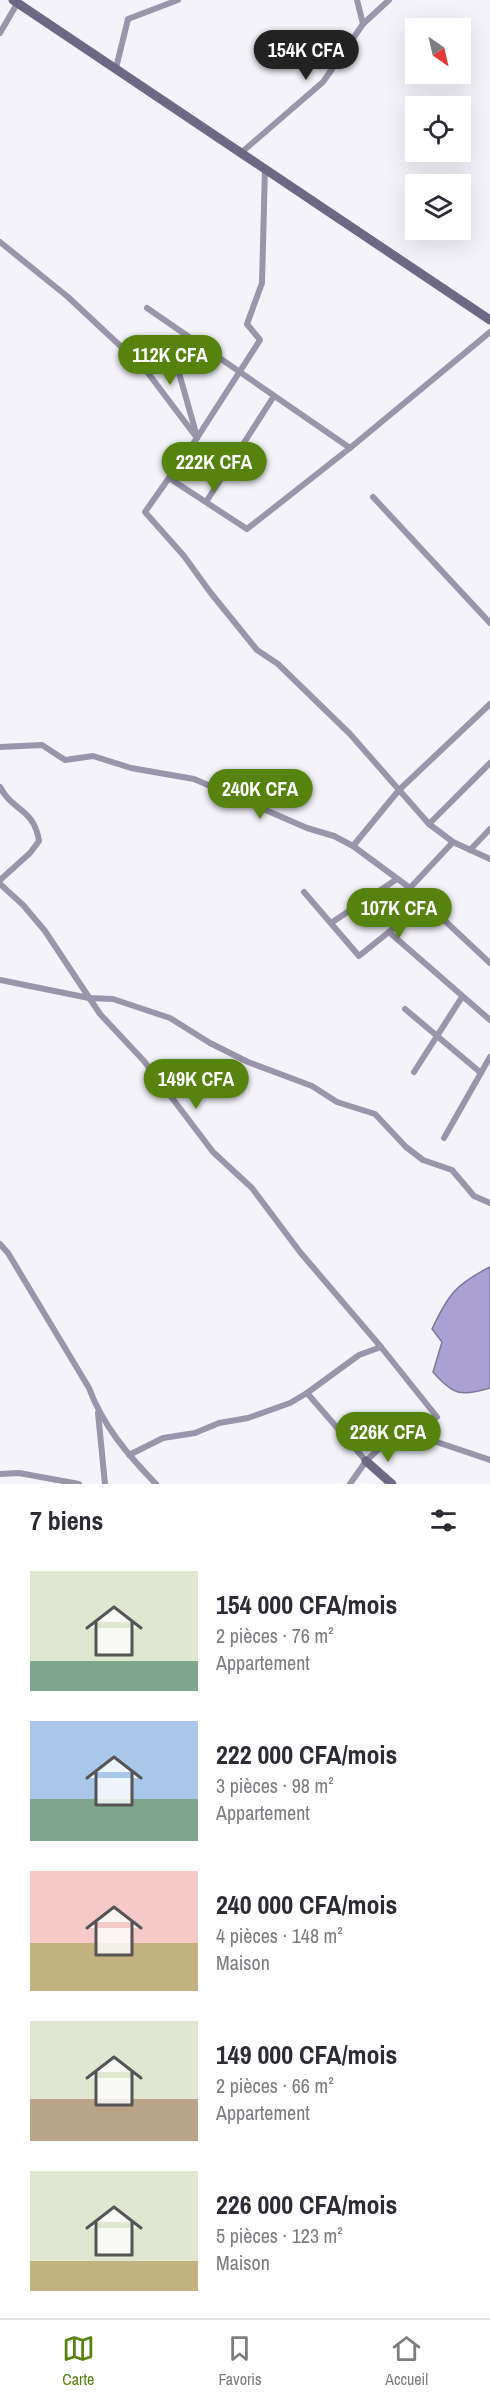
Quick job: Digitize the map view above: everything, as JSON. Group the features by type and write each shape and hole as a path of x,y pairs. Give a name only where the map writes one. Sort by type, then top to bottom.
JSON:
{"main road":[{"path":"16,1 490,320"},
{"path":"366,1461 392,1484"}],"street":[{"path":"116,68 128,19 178,0"},
{"path":"357,0 363,24"},
{"path":"242,152 323,82 363,24 389,0"},
{"path":"0,33 16,1"},
{"path":"265,168 262,283 247,324 260,340 241,373 145,512 184,556 257,650 278,664 350,734 429,824 453,842 490,859"},
{"path":"0,242 68,297 145,369 197,438"},
{"path":"147,308 350,448"},
{"path":"169,478 247,529 350,448 490,332"},
{"path":"197,438 179,373 202,346"},
{"path":"206,502 274,396"},
{"path":"373,497 490,623"},
{"path":"353,846 399,790 490,704"},
{"path":"0,747 42,745 65,760 93,756 131,768 194,779 353,846 410,888 490,963"},
{"path":"429,824 490,763"},
{"path":"0,787 4,796 26,813 37,827 39,841 30,854 0,882 45,931 100,1014 144,1061 213,1152 252,1188 300,1252 437,1417 410,1433 385,1443 366,1461 350,1484"},
{"path":"470,850 490,829"},
{"path":"410,888 453,842"},
{"path":"331,923 397,879"},
{"path":"304,892 359,956 425,903"},
{"path":"389,932 490,1020"},
{"path":"484,957 490,951"},
{"path":"0,980 89,998 113,999 170,1018 210,1043 248,1062 312,1086 338,1102 375,1114 406,1147 423,1160 452,1170 474,1196 490,1203"},
{"path":"414,1072 462,997"},
{"path":"405,1009 481,1073"},
{"path":"444,1138 490,1057"},
{"path":"0,1244 8,1252 89,1388 98,1412 105,1484"},
{"path":"129,1455 163,1438 195,1433 219,1423 248,1418 290,1403 350,1361 381,1347"},
{"path":"307,1393 366,1461"},
{"path":"98,1412 129,1455 156,1484"},
{"path":"410,1433 490,1460"},
{"path":"0,1474 19,1473 79,1484"}],"shaded area":[{"path":"490,1267 490,1388 472,1393 458,1392 452,1390 433,1372 442,1342 432,1329 454,1292 469,1279"}]}
